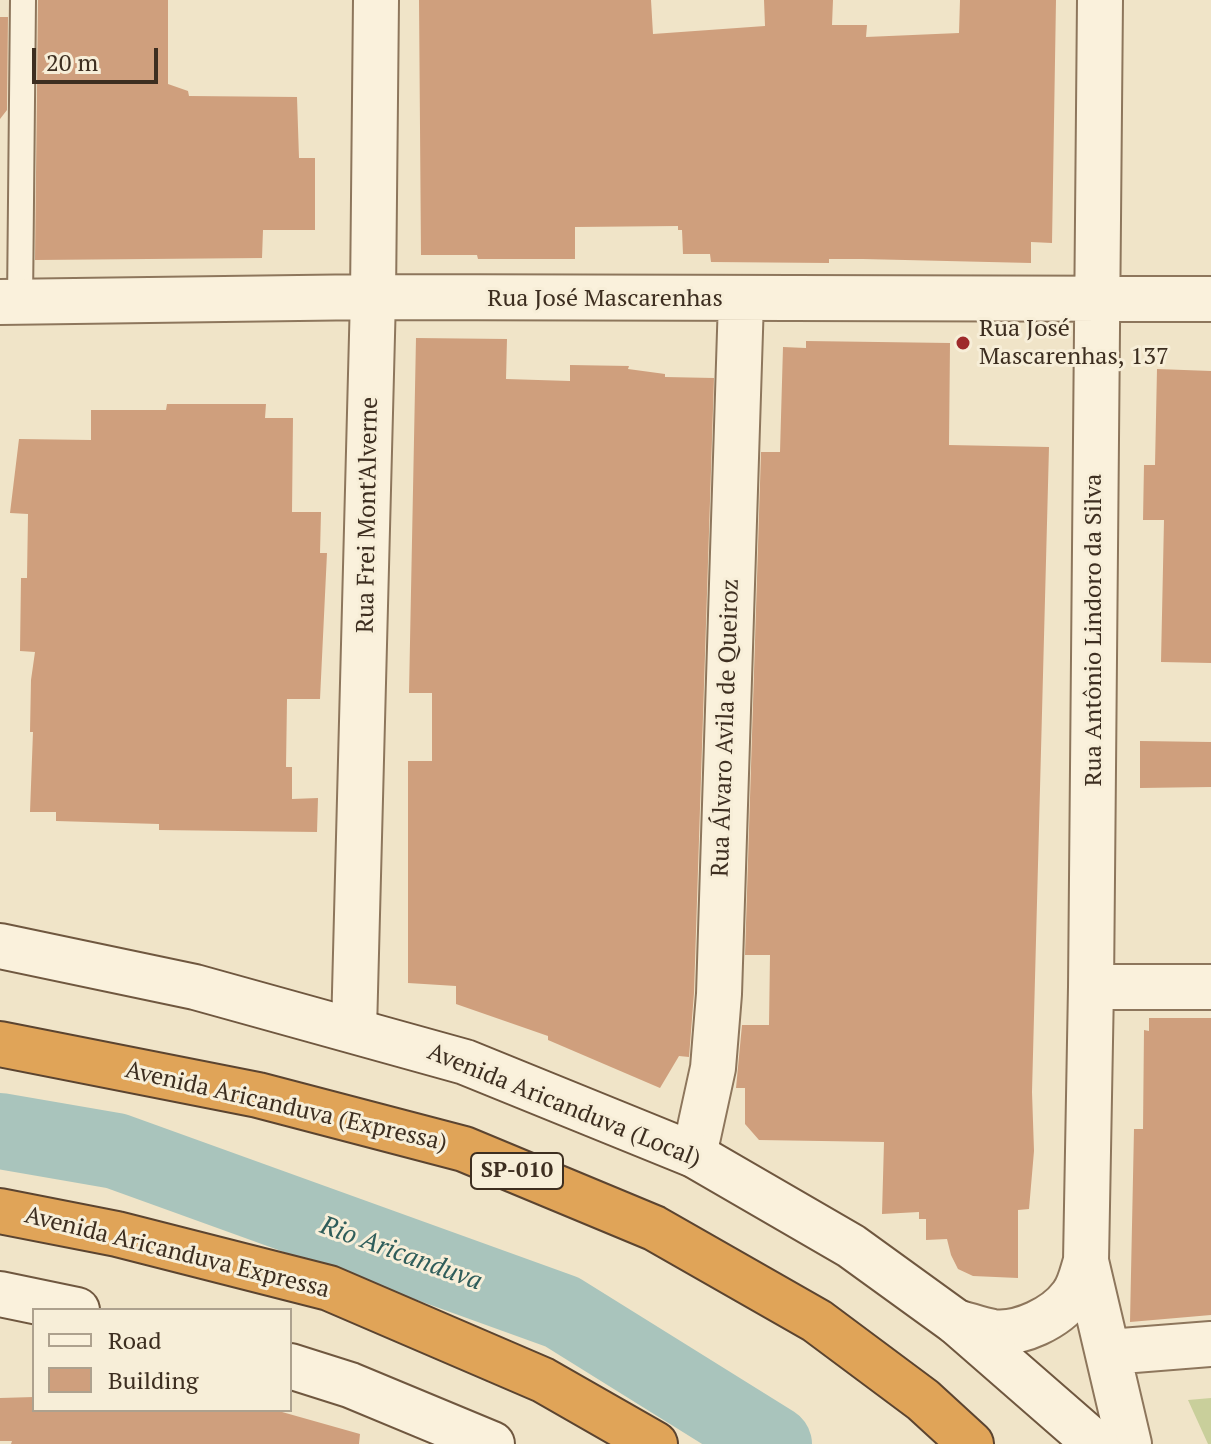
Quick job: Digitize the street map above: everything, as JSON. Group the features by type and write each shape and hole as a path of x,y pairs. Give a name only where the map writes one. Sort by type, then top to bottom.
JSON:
{"highway":[{"name":"Avenida Aricanduva (Expressa)","path":"0,1044 258,1095 479,1155 654,1228 817,1321 923,1400 971,1444"},
{"name":"Avenida Aricanduva Expressa","path":"0,1211 117,1234 329,1288 543,1380 655,1444"}],"street":[{"name":"Rua Frei Mont'Alverne","path":"354,1030 373,297 376,0"},
{"name":"Rua Antônio Lindoro da Silva","path":"1100,0 1086,1261 1129,1444"},
{"name":"Rua José Mascarenhas","path":"10,302 373,297 1211,299"},
{"name":"Rua Álvaro Avila de Queiroz","path":"694,1155 713,1068 719,994 741,300"},
{"name":"Avenida Aricanduva (Local)","path":"0,946 195,987 465,1062 694,1155 851,1246 956,1322 1096,1444"},
{"path":"1091,987 1211,987"},
{"name":"Rua Antônio Lindoro da Silva","path":"956,1322 993,1332 1013,1332 1033,1325 1071,1298 1086,1261"},
{"path":"0,1294 67,1308"},
{"path":"1109,1352 1211,1344"},
{"path":"292,1367 350,1385 492,1444"}],"lane":[{"path":"10,302 23,0"}],"green space":[{"path":"1211,1398 1211,1444 1208,1444 1188,1400"}],"building":[{"path":"38,0 168,0 168,84 188,91 189,96 297,97 299,158 315,158 315,230 263,230 262,258 35,260"},
{"path":"419,0 651,0 653,34 765,26 764,0 833,0 832,25 867,25 866,37 959,33 960,0 1056,0 1052,243 1031,242 1031,263 863,259 829,259 829,263 711,262 710,254 683,254 682,230 678,230 678,226 575,227 575,259 478,259 477,255 421,255"},
{"path":"0,17 8,17 7,110 0,119"},
{"path":"416,338 507,339 506,379 570,381 570,365 629,366 628,369 665,374 665,377 714,378 694,993 689,1057 679,1056 660,1088 548,1040 548,1036 456,1004 456,986 408,983 408,761 432,761 432,693 409,693"},
{"path":"806,341 950,343 949,445 1049,447 1032,1092 1034,1151 1029,1209 1018,1210 1018,1278 973,1276 958,1269 947,1239 926,1240 926,1219 919,1219 919,1212 882,1214 884,1142 759,1140 745,1124 745,1088 736,1088 742,1025 769,1025 770,955 745,955 761,452 780,452 783,347 806,348"},
{"path":"1157,369 1211,371 1211,663 1161,662 1164,520 1143,520 1144,465 1155,465"},
{"path":"167,404 266,404 265,418 293,418 292,512 321,512 320,553 327,553 320,699 287,699 286,767 292,767 292,799 318,798 317,832 159,830 159,824 56,821 56,812 30,812 31,680 35,652 20,651 21,578 27,578 28,514 10,513 19,439 91,440 91,410 166,410"},
{"path":"1140,741 1211,742 1211,787 1140,788"},
{"path":"1149,1018 1211,1018 1211,1315 1130,1322 1134,1129 1143,1129 1144,1030 1149,1031"},
{"path":"32,1397 32,1412 282,1412 360,1434 359,1444 11,1444 12,1441 0,1441 0,1398"}],"waterway":[{"name":"Rio Aricanduva","path":"0,1131 116,1151 562,1312 774,1444"}],"place":[{"name":"Rua José Mascarenhas, 137","path":"963,343"}]}
